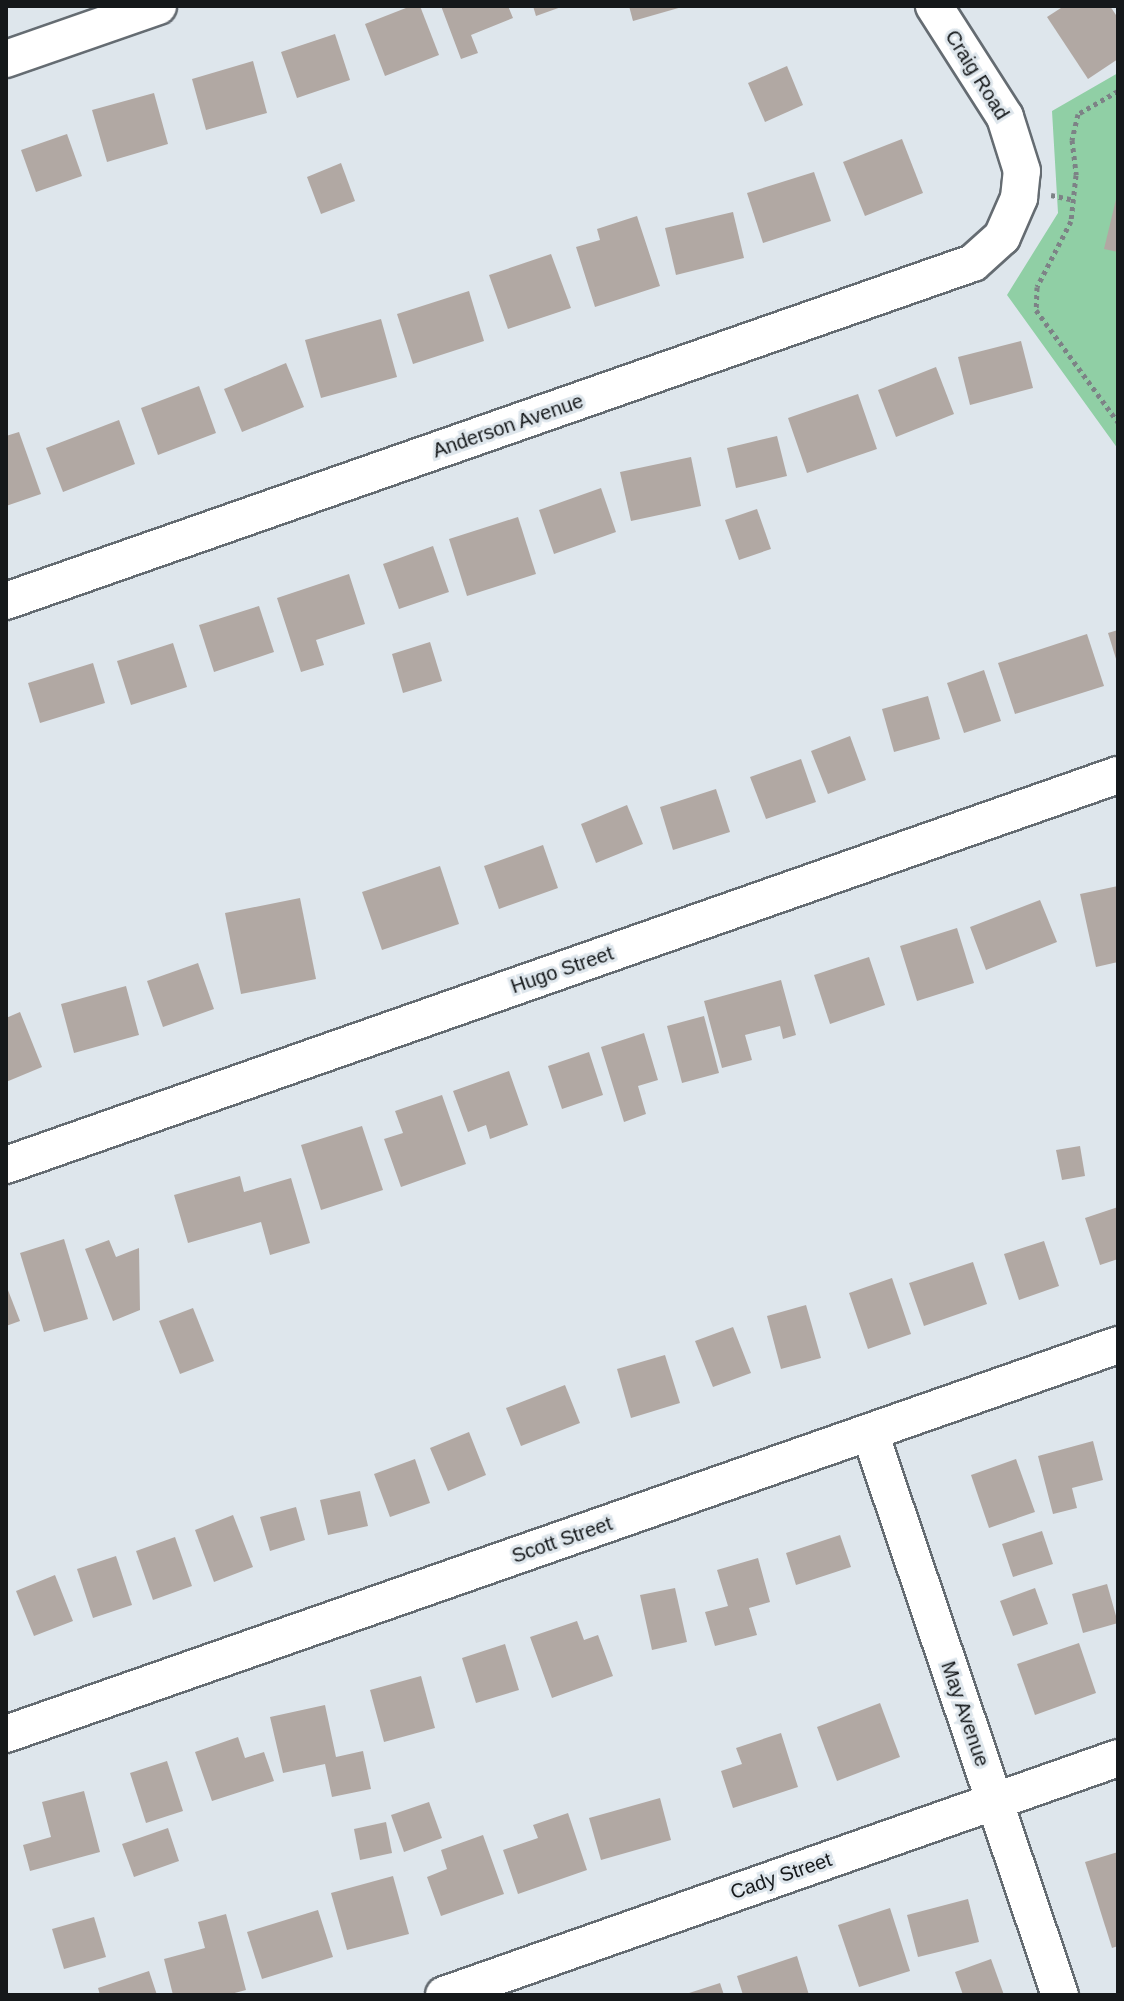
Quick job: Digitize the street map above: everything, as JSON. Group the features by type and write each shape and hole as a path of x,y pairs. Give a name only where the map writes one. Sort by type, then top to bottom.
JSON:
{"street":[{"path":"6,59 158,6"},
{"name":"Craig Road","path":"934,6 1005,117 1017,149 1022,171 1019,198 1002,237"},
{"name":"Anderson Avenue","path":"6,601 973,263 1002,237"},
{"name":"Hugo Street","path":"6,1165 1118,775"},
{"name":"Scott Street","path":"6,1734 1118,1345"},
{"name":"May Avenue","path":"870,1433 1060,1995"},
{"name":"Cady Street","path":"444,1995 1118,1758"}],"path":[{"path":"1118,91 1078,114 1072,140 1076,175 1071,221 1037,287 1036,310 1118,422"}],"green space":[{"path":"1118,73 1118,449 1007,295 1058,213 1052,111"}],"building":[{"path":"411,6 420,6 439,55 385,76 365,24"},
{"path":"441,6 508,6 513,18 471,35 478,53 461,59"},
{"path":"533,6 564,6 536,16"},
{"path":"629,6 682,6 682,7 633,21"},
{"path":"1064,6 1110,6 1118,18 1118,59 1088,79 1047,17"},
{"path":"335,34 350,80 297,98 281,52"},
{"path":"253,61 267,113 206,130 192,79"},
{"path":"787,66 803,105 765,122 748,83"},
{"path":"154,93 168,144 107,162 92,110"},
{"path":"67,134 82,176 36,192 21,150"},
{"path":"902,139 923,193 865,216 843,162"},
{"path":"341,163 355,201 321,214 307,177"},
{"path":"814,172 831,221 763,243 747,193"},
{"path":"1118,191 1118,252 1104,249"},
{"path":"733,212 744,258 676,275 665,228"},
{"path":"637,216 660,286 595,307 576,247 600,240 597,229"},
{"path":"551,254 571,308 508,329 489,275"},
{"path":"469,291 484,341 413,364 397,314"},
{"path":"381,319 397,377 321,398 305,340"},
{"path":"1021,341 1033,388 970,405 958,357"},
{"path":"286,363 304,407 242,432 224,389"},
{"path":"936,367 954,414 896,437 878,390"},
{"path":"199,386 216,433 158,455 141,408"},
{"path":"858,394 877,449 807,473 788,418"},
{"path":"119,420 135,464 63,492 46,448"},
{"path":"19,432 41,494 6,506 6,436"},
{"path":"777,436 787,476 736,488 727,448"},
{"path":"691,457 701,506 631,521 620,472"},
{"path":"601,488 616,532 554,554 539,510"},
{"path":"757,509 771,549 739,560 725,520"},
{"path":"518,517 536,574 467,596 449,539"},
{"path":"433,546 449,592 399,609 383,564"},
{"path":"349,574 365,624 316,640 324,665 301,672 277,598"},
{"path":"259,606 274,652 214,672 199,625"},
{"path":"1118,630 1118,662 1117,662 1108,633"},
{"path":"1087,634 1104,686 1015,714 998,663"},
{"path":"430,642 442,681 403,693 392,654"},
{"path":"173,643 187,687 131,705 117,661"},
{"path":"93,663 105,703 40,723 28,683"},
{"path":"984,670 1001,721 964,733 947,683"},
{"path":"928,696 940,739 894,752 882,709"},
{"path":"850,736 866,780 828,794 811,751"},
{"path":"801,759 816,802 766,819 750,777"},
{"path":"716,789 730,832 673,850 660,807"},
{"path":"627,805 643,844 596,863 581,824"},
{"path":"543,845 558,888 499,909 484,866"},
{"path":"440,866 459,924 382,950 362,892"},
{"path":"1118,886 1118,962 1096,967 1080,894"},
{"path":"300,898 316,979 241,994 225,913"},
{"path":"1040,900 1057,942 986,970 970,927"},
{"path":"957,928 974,983 917,1001 900,946"},
{"path":"869,957 885,1005 830,1024 814,975"},
{"path":"198,963 214,1009 163,1027 147,981"},
{"path":"781,980 796,1035 783,1039 780,1026 745,1035 752,1060 722,1068 704,1001"},
{"path":"126,986 139,1035 74,1053 61,1004"},
{"path":"20,1012 42,1067 6,1082 6,1018"},
{"path":"704,1016 719,1073 682,1083 667,1026"},
{"path":"644,1033 658,1080 638,1086 646,1114 624,1122 601,1047"},
{"path":"589,1052 603,1095 562,1109 548,1066"},
{"path":"509,1071 528,1125 490,1139 486,1125 468,1132 453,1091"},
{"path":"442,1095 466,1164 401,1187 384,1139 403,1133 395,1111"},
{"path":"362,1126 383,1190 321,1210 301,1145"},
{"path":"1080,1146 1085,1176 1062,1180 1056,1150"},
{"path":"240,1176 244,1192 291,1178 310,1243 270,1255 261,1222 188,1243 174,1195"},
{"path":"1118,1207 1118,1259 1100,1265 1085,1218"},
{"path":"64,1239 88,1319 44,1332 20,1253"},
{"path":"109,1240 116,1257 139,1248 140,1310 113,1321 85,1249"},
{"path":"1044,1241 1059,1286 1019,1300 1004,1254"},
{"path":"973,1262 987,1304 924,1326 909,1283"},
{"path":"892,1278 911,1334 868,1349 849,1293"},
{"path":"6,1285 20,1321 6,1326"},
{"path":"806,1305 821,1358 781,1369 767,1316"},
{"path":"193,1308 214,1361 180,1374 159,1321"},
{"path":"733,1327 751,1373 713,1387 695,1341"},
{"path":"665,1355 680,1403 631,1418 617,1369"},
{"path":"565,1385 580,1423 521,1446 506,1408"},
{"path":"469,1432 486,1475 448,1491 430,1448"},
{"path":"1093,1441 1103,1480 1072,1488 1077,1508 1053,1514 1038,1456"},
{"path":"415,1459 430,1503 390,1517 374,1474"},
{"path":"1016,1459 1035,1512 989,1528 971,1475"},
{"path":"360,1491 368,1526 328,1535 320,1500"},
{"path":"296,1507 305,1540 270,1551 260,1517"},
{"path":"233,1515 253,1567 214,1582 195,1530"},
{"path":"1042,1531 1053,1564 1013,1577 1002,1544"},
{"path":"840,1535 851,1567 796,1585 786,1553"},
{"path":"175,1537 192,1586 153,1600 136,1551"},
{"path":"116,1556 132,1605 93,1618 77,1569"},
{"path":"758,1558 770,1602 749,1608 757,1635 715,1646 705,1612 728,1606 717,1570"},
{"path":"55,1575 73,1621 34,1636 16,1591"},
{"path":"1107,1584 1118,1623 1083,1633 1072,1594"},
{"path":"675,1588 687,1642 652,1650 640,1595"},
{"path":"1035,1588 1048,1624 1013,1636 1000,1601"},
{"path":"577,1621 584,1640 598,1635 613,1676 552,1698 530,1637"},
{"path":"1079,1643 1096,1693 1035,1715 1017,1664"},
{"path":"505,1644 519,1690 476,1703 462,1658"},
{"path":"421,1676 435,1728 384,1742 370,1690"},
{"path":"880,1703 900,1757 837,1781 817,1727"},
{"path":"325,1705 336,1757 363,1751 371,1789 332,1797 325,1764 283,1773 270,1717"},
{"path":"781,1733 798,1787 733,1808 721,1771 742,1764 736,1748"},
{"path":"238,1737 245,1758 264,1752 274,1781 212,1801 195,1752"},
{"path":"167,1761 183,1811 146,1823 130,1773"},
{"path":"84,1791 100,1852 30,1871 23,1845 51,1837 42,1802"},
{"path":"660,1798 671,1840 601,1860 589,1818"},
{"path":"429,1802 442,1838 404,1852 391,1815"},
{"path":"568,1813 587,1870 518,1894 503,1850 538,1838 533,1825"},
{"path":"386,1822 392,1853 360,1860 354,1829"},
{"path":"168,1828 179,1861 134,1877 122,1844"},
{"path":"483,1835 504,1894 441,1916 427,1877 447,1869 441,1850"},
{"path":"1118,1852 1118,1946 1112,1948 1085,1862"},
{"path":"393,1876 409,1934 347,1950 331,1893"},
{"path":"968,1899 979,1942 918,1957 907,1915"},
{"path":"890,1908 910,1971 859,1987 838,1925"},
{"path":"318,1910 333,1957 262,1979 247,1932"},
{"path":"226,1914 246,1990 227,1995 173,1995 164,1959 205,1948 198,1922"},
{"path":"94,1917 106,1957 64,1969 52,1929"},
{"path":"797,1956 809,1995 743,1995 737,1976"},
{"path":"991,1959 1004,1995 963,1995 955,1972"},
{"path":"149,1971 157,1995 100,1995 98,1988"},
{"path":"720,1983 724,1995 686,1995 686,1994"}]}
